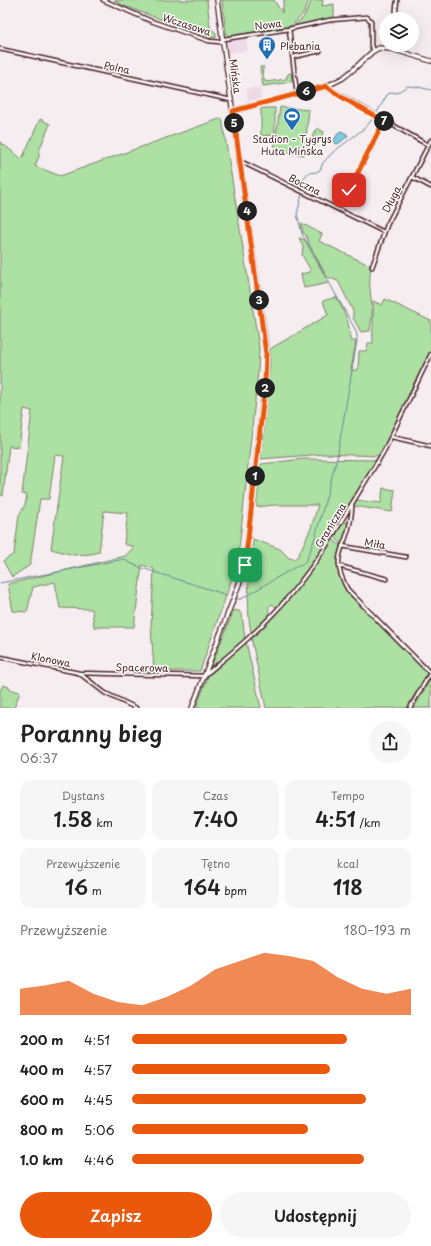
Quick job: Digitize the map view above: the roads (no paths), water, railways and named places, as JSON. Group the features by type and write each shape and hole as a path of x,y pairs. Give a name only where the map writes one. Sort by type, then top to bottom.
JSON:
{"main road":[{"name":"Mińska","path":"192,708 245,565 266,369 266,346 217,0"},
{"path":"233,111 327,86 343,78 354,70 374,50 379,49"},
{"path":"406,52 431,61"}],"street":[{"name":"Wczasowa","path":"103,0 133,14 172,28 217,42 222,40"},
{"path":"396,12 397,0"},
{"path":"289,29 330,20 367,17 371,21 371,46 374,50"},
{"name":"Nowa","path":"222,40 289,29 297,94"},
{"name":"Polna","path":"0,49 231,100"},
{"path":"293,57 320,52"},
{"path":"327,86 329,89 428,145"},
{"path":"349,190 384,121"},
{"name":"Długa","path":"372,267 384,232 431,140"},
{"name":"Boczna","path":"240,164 244,163 384,232"},
{"path":"412,177 431,187"},
{"name":"Graniczna","path":"204,676 250,636 279,608 315,564 352,503 373,472 392,437 416,383 431,354"},
{"path":"392,437 431,446"},
{"path":"352,503 352,513 349,527 339,555 339,566 348,590 431,673 410,708"},
{"name":"Miła","path":"342,546 406,557"},
{"path":"339,566 387,579"},
{"name":"Klonowa","path":"0,657 80,673 105,693 136,708"},
{"name":"Spacerowa","path":"80,673 204,676"}],"water":[{"path":"341,131 348,136 338,144 334,143 334,140"}],"waterway":[{"path":"376,114 387,95 392,92 396,93 408,86 431,90"},
{"path":"304,191 300,185 308,173 320,170 323,163 332,153 366,127 374,117"},
{"path":"236,599 241,599 295,567 302,565 307,559 315,538 337,458 357,341 355,329 302,234 297,214 302,194"},
{"path":"0,583 124,559 145,569 227,595"}],"place":[{"name":"Plebania","path":"267,60"},
{"name":"Stadion - Tygrys Huta Mińska","path":"292,131"}]}
